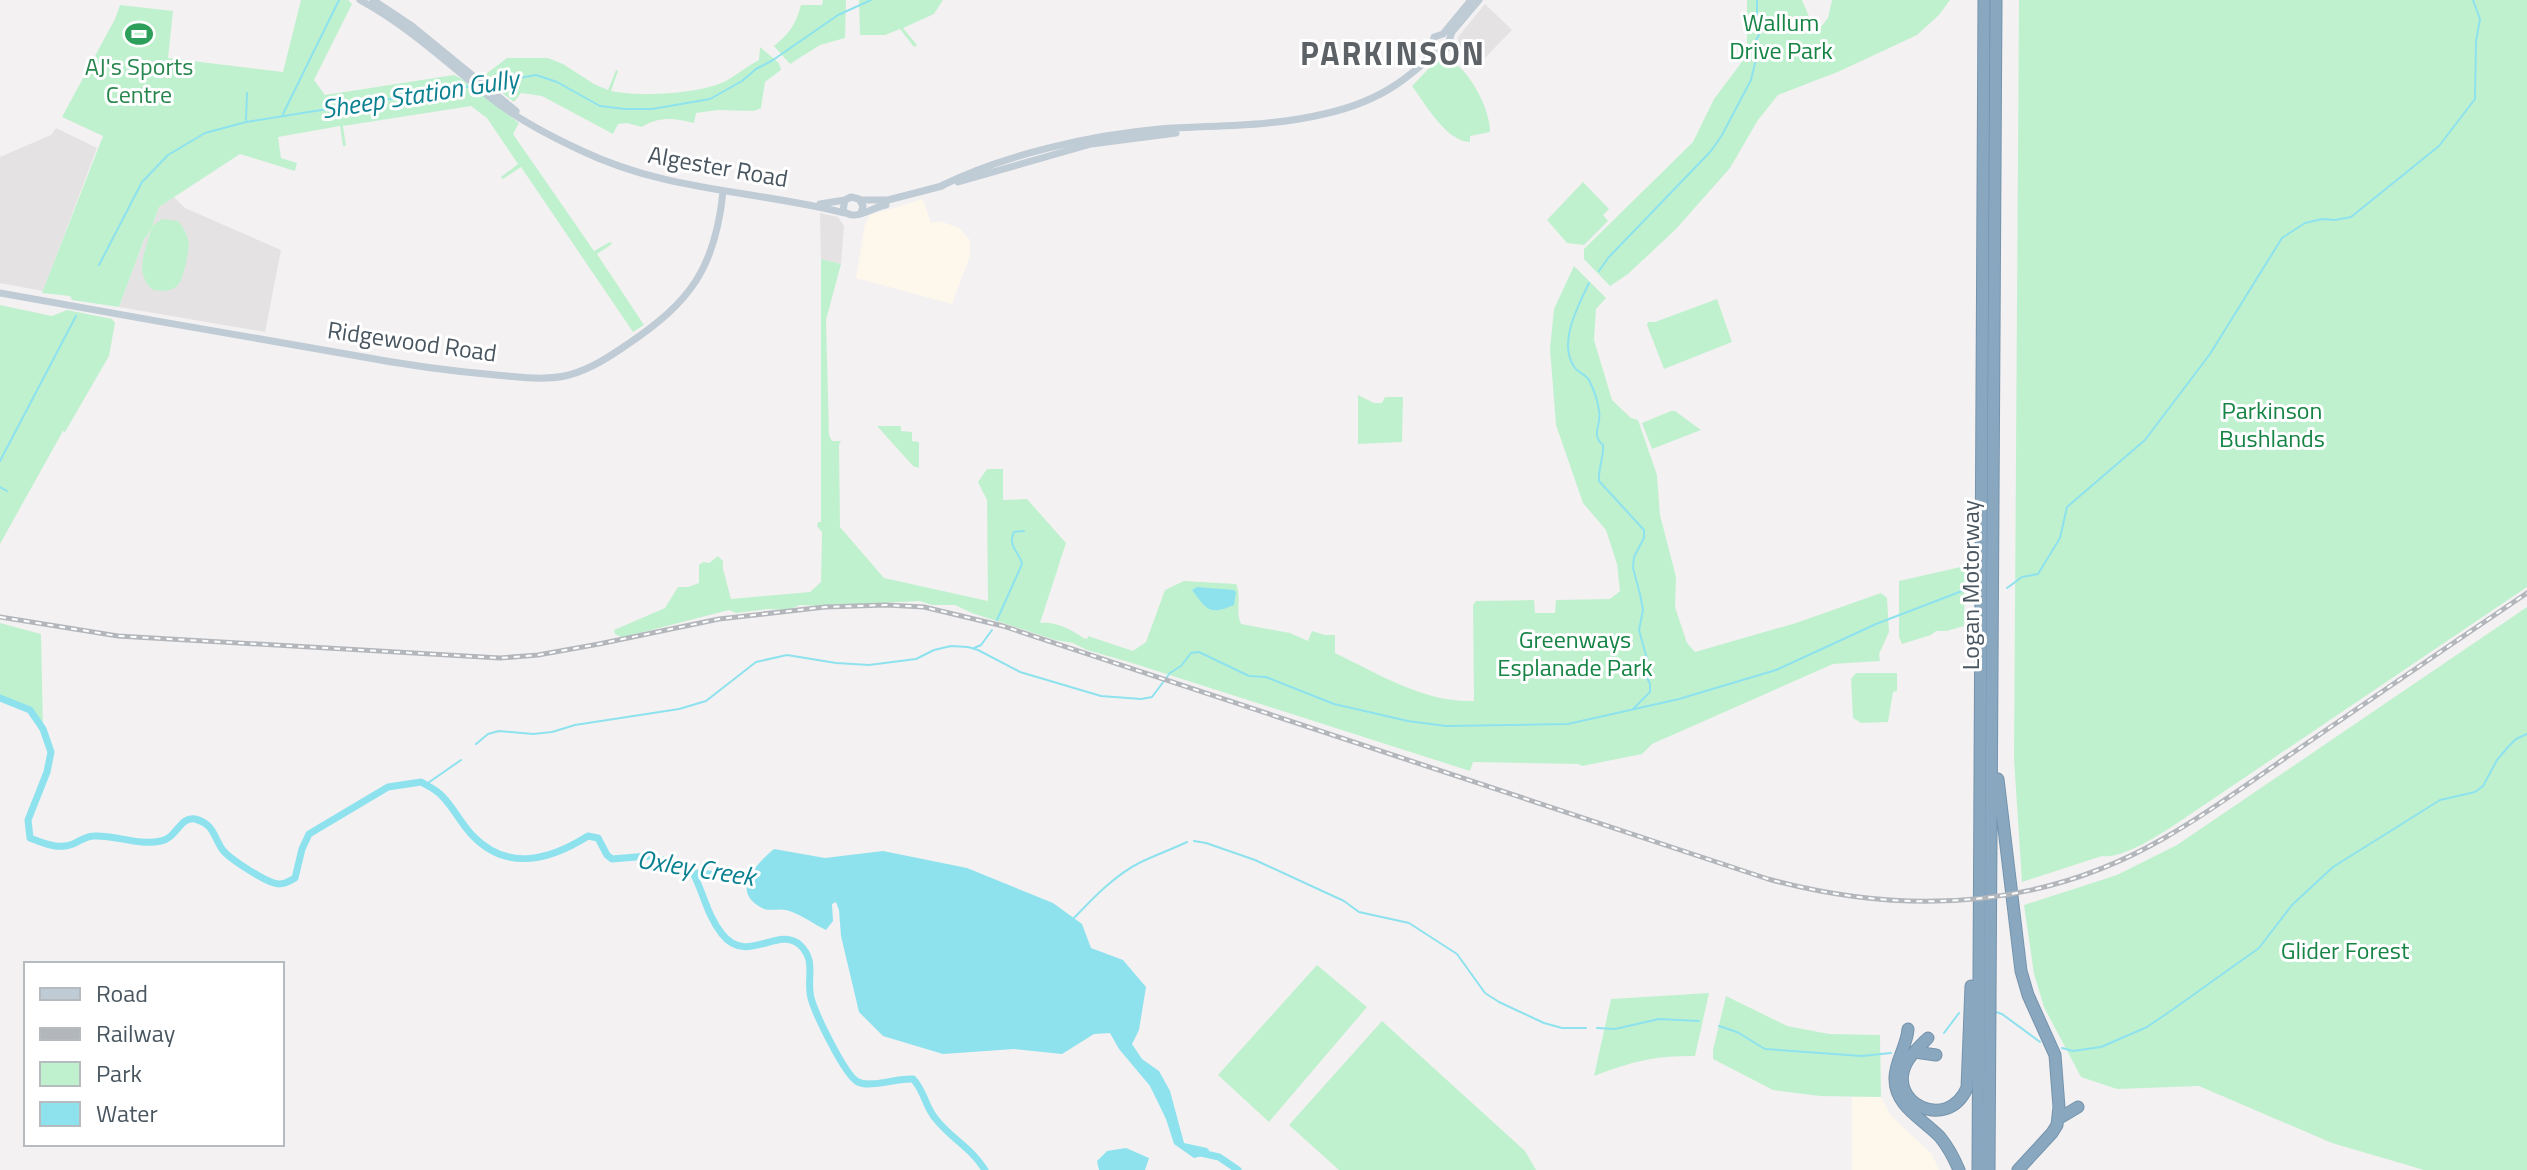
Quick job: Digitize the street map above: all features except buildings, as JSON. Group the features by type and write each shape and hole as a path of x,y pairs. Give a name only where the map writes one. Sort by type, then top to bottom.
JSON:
{"highway":[{"name":"Logan Motorway","path":"1978,1170 1984,0"},
{"name":"Logan Motorway","path":"1989,1170 1996,0"},
{"path":"1992,740 1996,749 2021,971 2028,995 2053,1048 2058,1082 2058,1119 2052,1133 2018,1170"},
{"path":"1902,1053 1905,1055 1925,1036 1903,1072 1903,1085 1919,1107 1933,1111 1948,1108 1960,1100 1967,1088 1970,1060 1975,799 1980,754"},
{"path":"1908,1029 1895,1073 1895,1087 1905,1105 1942,1140 1959,1170"},
{"path":"1915,1052 1936,1055"},
{"path":"2058,1082 2074,1104 2058,1119"}],"main road":[{"name":"Algester Road","path":"360,0 530,122 580,151 676,184 814,204 845,213"},
{"name":"Algester Road","path":"373,0 412,26 474,80"},
{"path":"937,187 880,201 854,197 845,200 843,207 845,213 853,217 937,187 972,172 1089,139 1161,129 1297,120 1352,107 1392,87 1436,49 1446,49 1445,37 1471,0"},
{"path":"1436,49 1434,37 1445,37 1479,0"},
{"name":"Ridgewood Road","path":"0,293 431,369 553,378 580,371 605,359 674,310 694,284 709,254 723,192"},
{"name":"Algester Road","path":"814,204 845,200"},
{"path":"861,200 861,213"}],"shaded area":[{"path":"1485,4 1512,30 1478,65 1459,45 1458,37"},
{"path":"56,128 97,148 43,291 0,283 0,157 51,135"},
{"path":"174,197 185,208 281,250 265,332 119,307 159,207"},
{"path":"923,199 931,223 940,221 959,228 970,240 970,256 952,304 856,278 865,224 870,215"},
{"path":"820,213 838,217 844,226 841,264 821,259"},
{"path":"1852,1097 1881,1097 1891,1116 1932,1154 1939,1170 1852,1170"}],"green space":[{"path":"301,0 348,0 352,4 314,80 325,95 454,75 519,123 513,134 594,251 610,242 612,244 597,254 644,325 633,332 521,167 503,179 501,177 518,164 487,118 471,106 343,126 346,146 343,146 340,126 278,137 281,158 297,163 295,171 240,154 159,207 152,226 162,219 178,221 189,244 183,273 175,288 153,290 143,276 143,260 152,227 145,237 119,307 42,293 103,136 62,117 120,5 173,11 168,58 283,72"},
{"path":"823,0 846,0 845,38 820,45 790,64 774,46 791,28 801,5 822,5"},
{"path":"859,0 943,0 934,14 903,28 917,45 914,47 900,29 885,35 860,35"},
{"name":"Wallum Drive Park","path":"1747,0 1802,0 1816,33 1828,18 1832,0 1950,0 1917,35 1840,71 1778,95 1758,120 1730,168 1676,229 1628,274 1610,286 1584,259 1584,249 1693,142 1714,99 1747,55"},
{"name":"Parkinson Bushlands","path":"2019,0 2527,0 2527,587 2155,837 2118,854 2102,856 2022,882 2014,759"},
{"path":"760,47 779,63 781,70 765,82 761,108 754,111 696,113 694,123 667,119 642,127 618,124 613,134 542,96 521,93 514,102 482,77 507,58 548,58 608,90 618,71 611,91 653,94 686,91 730,79 759,60"},
{"path":"1443,58 1452,61 1469,77 1486,112 1490,132 1470,136 1470,142 1453,136 1445,129 1412,86"},
{"path":"1583,182 1609,209 1603,215 1608,221 1584,245 1567,243 1547,220"},
{"name":"Greenways Esplanade Park","path":"821,259 841,264 826,320 829,435 832,441 841,441 840,527 884,578 988,601 987,500 978,482 987,469 1003,469 1003,500 1027,499 1066,543 1040,623 1058,625 1085,639 1088,636 1133,651 1146,642 1165,590 1184,581 1236,584 1241,624 1290,633 1308,641 1312,631 1335,635 1335,653 1385,678 1438,697 1474,701 1473,605 1476,601 1534,600 1535,613 1555,613 1556,600 1610,599 1620,591 1617,564 1606,530 1583,503 1556,425 1550,349 1554,309 1574,266 1606,298 1596,309 1594,340 1612,400 1631,418 1638,420 1657,475 1660,515 1676,577 1675,607 1687,643 1695,652 1796,623 1881,593 1887,598 1889,632 1879,654 1880,661 1833,664 1652,744 1642,754 1582,766 1473,762 1470,771 1073,643 1055,640 955,605 932,605 920,601 800,605 788,610 736,613 729,610 632,635 621,637 615,634 614,630 665,608 678,587 699,583 699,565 709,563 718,556 723,561 731,599 810,592 821,582 822,532 817,526 821,522"},
{"path":"1717,299 1732,342 1664,369 1648,322"},
{"path":"0,305 52,316 67,310 112,319 115,323 109,356 0,544"},
{"path":"1358,395 1374,403 1382,403 1385,397 1403,397 1402,442 1358,444"},
{"path":"1671,411 1701,430 1652,449 1642,423"},
{"path":"877,426 901,426 901,431 912,432 912,441 919,442 919,468 913,466"},
{"path":"1965,566 1964,626 1936,631 1902,644 1899,637 1899,581"},
{"name":"Glider Forest","path":"2527,607 2527,1170 2424,1170 2332,1143 2199,1086 2117,1089 2081,1077 2044,1007 2034,974 2024,905 2117,875 2177,845"},
{"path":"0,623 41,634 43,729 30,710 0,698"},
{"path":"1856,673 1897,673 1897,691 1893,692 1888,722 1861,723 1853,718 1851,679"},
{"path":"1317,965 1367,1007 1269,1122 1218,1075"},
{"path":"1709,993 1695,1056 1644,1060 1594,1076 1611,999"},
{"path":"1726,996 1787,1026 1829,1034 1880,1035 1881,1097 1820,1096 1773,1090 1713,1059"},
{"path":"1382,1021 1525,1151 1536,1170 1339,1170 1289,1125"}],"water":[{"path":"1197,587 1234,590 1234,605 1219,610 1209,609 1192,590"},
{"path":"774,849 825,858 883,851 967,868 1053,903 1082,924 1091,948 1123,960 1146,987 1139,1030 1132,1044 1142,1059 1159,1071 1170,1091 1184,1143 1207,1148 1207,1155 1194,1158 1174,1144 1150,1086 1119,1049 1110,1033 1094,1034 1062,1054 1014,1049 943,1054 883,1036 859,1012 836,902 832,904 833,921 826,930 791,912 768,910 752,901 747,886 749,877"},
{"path":"1126,1148 1149,1158 1145,1170 1099,1170 1097,1161 1107,1151"}],"waterway":[{"path":"283,114 339,0"},
{"name":"Sheep Station Gully","path":"486,84 536,75 557,82 600,106 625,109 652,109 710,99 742,81 838,15 871,0"},
{"path":"1599,271 1711,151 1722,135 1751,80 1756,59 1753,45 1759,35 1757,0"},
{"path":"2007,588 2022,577 2038,574 2060,538 2067,507 2145,440 2210,354 2282,238 2305,223 2351,217 2439,146 2475,99 2476,41 2480,19 2473,0"},
{"name":"Sheep Station Gully","path":"99,265 142,182 168,155 205,133 246,122 472,86"},
{"path":"246,120 247,93"},
{"path":"1589,283 1571,325 1570,358 1575,368 1589,380 1598,403 1597,437 1603,445 1599,481 1644,530 1633,568 1643,610 1639,630 1647,659 1645,673 1650,692 1633,709"},
{"name":"Sheep Station Gully","path":"0,461 76,316"},
{"path":"0,487 7,491"},
{"path":"997,620 1022,564 1012,537 1014,532 1024,531"},
{"path":"476,744 488,734 499,731 552,732 575,725 679,709 706,701 756,662 787,655 869,665 916,659 951,646 978,650 1020,672 1101,696 1152,697 1170,673 1181,666 1191,653 1199,652 1249,676 1266,677 1334,704 1408,721 1446,726 1568,724 1679,699 1776,670 1876,624 1962,591"},
{"path":"974,648 981,645 992,630"},
{"name":"Oxley Creek","path":"0,698 30,710 43,729 51,752 47,772 28,820 30,838 48,844 71,845 94,836 161,841 186,821 195,819 210,827 222,849 232,858 266,880 281,884 295,878 309,834 388,787 421,782 440,794 473,836 500,855 515,858 544,856 588,836 598,838 612,859 648,856 684,866 693,873 755,877"},
{"path":"2062,1048 2073,1051 2101,1047 2147,1027 2259,948 2292,905 2333,867 2440,800 2475,792 2483,786 2497,760 2516,739 2527,734"},
{"path":"425,785 461,760"},
{"path":"1194,841 1255,860 1344,901 1359,912 1409,923 1457,954 1485,993 1499,1002 1544,1023 1562,1028 1586,1028"},
{"path":"1074,918 1122,873 1187,842"},
{"path":"693,873 713,919 732,943 752,946 782,939 791,940 805,951 810,964 811,998 831,1043 852,1077 863,1084 913,1079 935,1118 985,1170"},
{"path":"1996,1012 2040,1042"},
{"path":"1944,1033 1959,1013"},
{"path":"1597,1028 1615,1029 1659,1019 1699,1021"},
{"path":"1719,1026 1737,1032 1765,1049 1862,1056 1891,1053"},
{"name":"Oxley Creek","path":"1201,1153 1219,1157 1238,1170"}],"railway":[{"path":"0,617 118,636 500,658 538,655 719,619 825,607 924,607 1003,626 1768,879 1819,891 1921,901 1972,899 2021,892 2070,880 2119,861 2216,806 2527,593"}],"place":[{"name":"AJ's Sports Centre","path":"139,34"}],"district":[{"name":"PARKINSON","path":"1393,54"}]}
